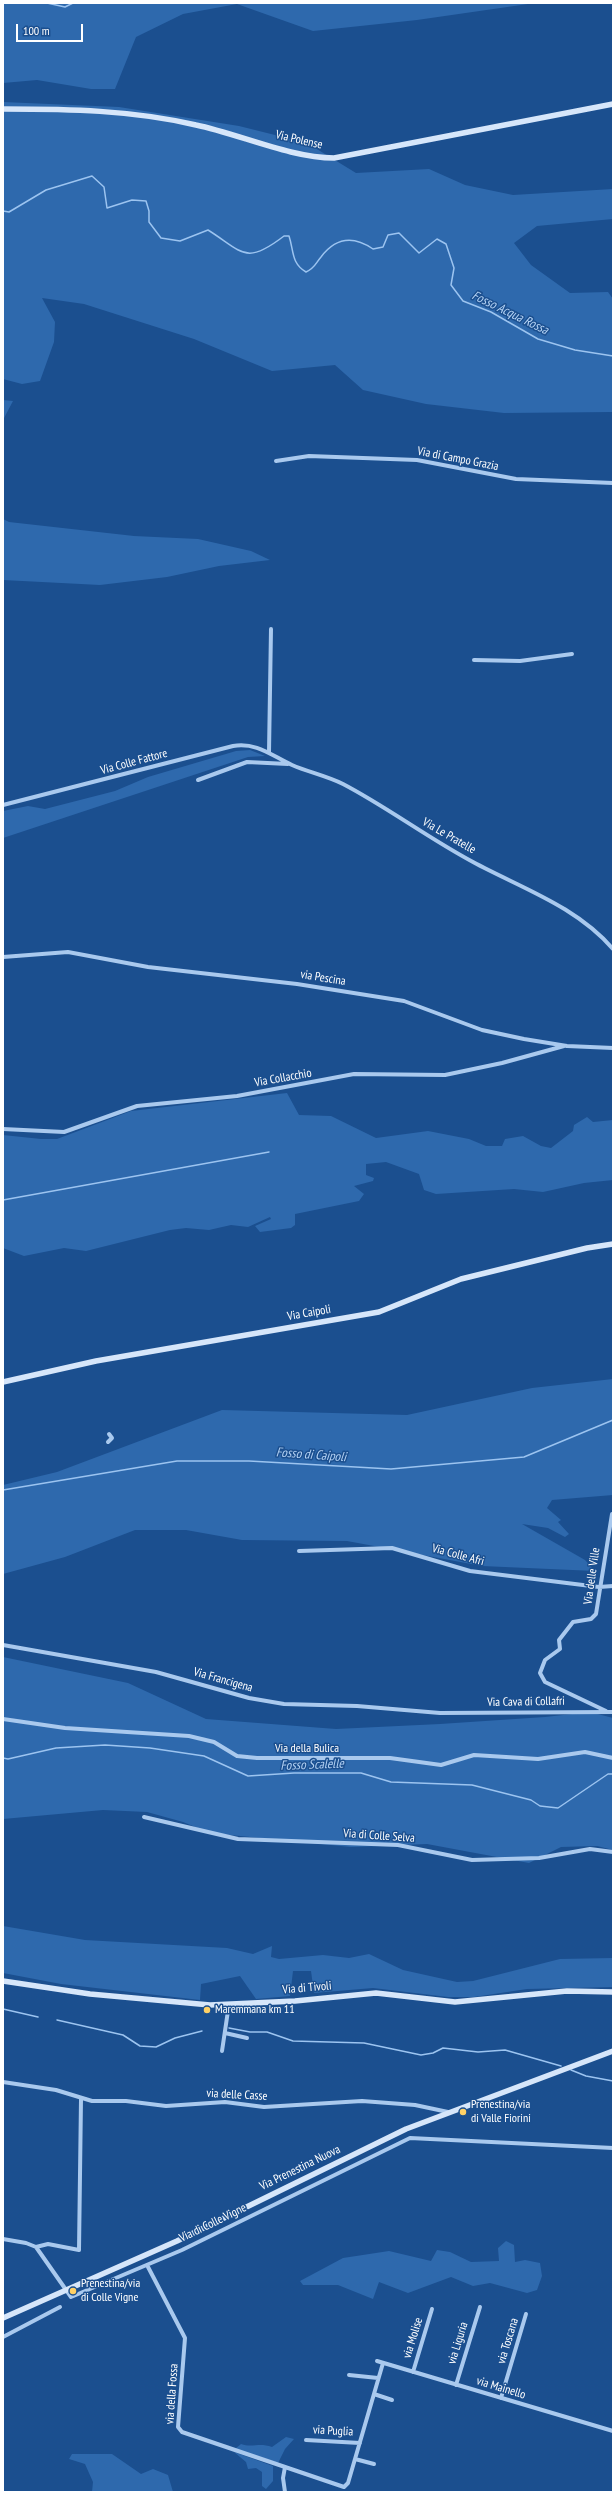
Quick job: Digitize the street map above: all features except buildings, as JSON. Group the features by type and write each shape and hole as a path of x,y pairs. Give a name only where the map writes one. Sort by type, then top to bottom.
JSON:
{"main road":[{"name":"Via Polense","path":"3,109 101,111 147,115 203,126 305,155 337,158 613,104"},
{"name":"Via Caipoli","path":"3,1382 96,1360 379,1312 461,1279 587,1248 613,1244"},
{"name":"Via di Tivoli","path":"3,1981 98,1995 195,2004 229,2004 379,1993 452,2002 563,1991 613,1992"},
{"name":"Via Prenestina Nuova","path":"3,2318 177,2242 363,2149 448,2112 613,2051"}],"street":[{"name":"Via di Campo Grazia","path":"276,461 309,456 417,460 516,479 613,483"},
{"path":"269,752 271,629"},
{"path":"474,660 515,662 572,654"},
{"name":"Via Colle Fattore","path":"3,805 235,746 252,746 269,752"},
{"name":"Via Le Pratelle","path":"269,752 290,764 342,783 473,862 553,902 589,926 613,949"},
{"path":"198,780 247,762 290,764"},
{"name":"via Pescina","path":"3,957 70,952 140,966 290,983 388,998 425,1008 482,1030 567,1046"},
{"path":"567,1046 613,1048"},
{"name":"Via Collacchio","path":"3,1129 64,1132 137,1106 243,1095 354,1074 444,1075 492,1066 567,1046"},
{"path":"108,1442 112,1438 109,1434"},
{"name":"Via delle Ville","path":"606,1711 547,1683 542,1679 540,1673 545,1660 560,1649 559,1640 571,1623 577,1620 589,1620 595,1615 612,1514"},
{"name":"Via Colle Afri","path":"299,1551 390,1547 470,1571 599,1587 613,1586"},
{"name":"Via Francigena","path":"3,1645 161,1673 268,1702 307,1706 357,1706 440,1713"},
{"name":"Via Cava di Collafri","path":"440,1713 613,1712"},
{"name":"Via della Bulica","path":"3,1719 59,1728 185,1736 214,1742 238,1756 257,1758 385,1758 441,1765 474,1755 541,1759 585,1752 613,1758"},
{"name":"Via di Colle Selva","path":"144,1817 238,1839 398,1845 472,1860 539,1858 590,1849 613,1852"},
{"path":"222,2051 229,2004"},
{"path":"225,2033 247,2038"},
{"name":"via delle Casse","path":"3,2082 56,2090 81,2100 126,2101 164,2106 225,2102 261,2107 362,2101 415,2105 448,2112"},
{"path":"36,2247 48,2244 79,2250 81,2100"},
{"name":"Via di Colle Vigne","path":"65,2291 68,2296 72,2297 147,2265 403,2140 422,2137 613,2148"},
{"path":"3,2239 26,2243 36,2247 65,2291"},
{"name":"via della Fossa","path":"147,2265 185,2338 179,2431 340,2487 348,2483 355,2458"},
{"path":"3,2337 60,2307"},
{"name":"via Liguria","path":"456,2385 480,2307"},
{"name":"via Molise","path":"413,2372 432,2309"},
{"name":"via Toscana","path":"501,2398 526,2314"},
{"name":"via Mainello","path":"377,2362 613,2431"},
{"path":"374,2464 355,2458 383,2363"},
{"path":"349,2375 378,2378"},
{"path":"374,2394 392,2400"},
{"name":"via Puglia","path":"306,2440 360,2443"},
{"path":"285,2467 283,2478 285,2492"}],"shaded area":[{"path":"3,3 535,3 417,20 313,31 237,4 183,14 136,37 115,89 91,89 37,80 3,83"},
{"path":"3,102 119,107 239,126 307,143 356,173 429,169 465,185 513,195 613,189 613,219 537,226 514,243 531,265 570,293 608,292 613,299 613,412 504,413 426,404 363,390 335,365 272,371 194,339 84,304 42,298 55,322 54,342 40,381 22,384 3,379"},
{"path":"3,400 13,401 3,420"},
{"path":"3,519 9,522 134,536 198,539 251,551 270,560 219,566 167,577 100,585 3,580"},
{"path":"250,750 265,756 248,757 3,838 3,811 28,806 45,809 115,791 148,777 236,751"},
{"path":"287,1093 299,1115 331,1116 376,1138 428,1131 469,1139 486,1146 502,1146 505,1139 523,1136 541,1146 551,1148 573,1131 574,1125 587,1117 593,1122 613,1120 613,1180 584,1183 543,1192 514,1189 436,1194 424,1190 419,1174 386,1162 366,1164 366,1175 374,1178 373,1181 354,1186 364,1194 359,1201 295,1214 295,1225 291,1228 260,1232 255,1226 271,1219 270,1217 248,1227 231,1225 209,1230 186,1228 170,1230 86,1251 64,1248 24,1256 3,1248 3,1135 57,1139 131,1111"},
{"path":"613,1379 613,1495 552,1500 547,1508 561,1520 558,1522 569,1534 565,1537 548,1528 522,1524 585,1560 595,1571 482,1566 347,1541 242,1540 186,1530 135,1530 65,1557 3,1574 3,1485 57,1472 222,1410 407,1415 532,1388"},
{"path":"3,1657 128,1683 206,1719 336,1729 545,1717 590,1712 613,1718 613,1850 597,1846 561,1847 529,1863 427,1844 351,1847 210,1833 183,1822 147,1812 103,1810 3,1819"},
{"path":"3,1926 85,1940 227,1948 253,1954 272,1946 271,1957 279,1959 323,1955 349,1958 369,1954 403,1970 457,1982 473,1981 560,1959 613,1958 613,1987 527,1989 474,1997 448,1997 373,1988 314,1993 311,1971 293,1971 290,1996 256,1999 240,1976 201,1984 200,2000 61,1984 3,1973"},
{"path":"506,2241 514,2245 515,2262 525,2260 540,2263 542,2276 537,2290 527,2293 490,2283 473,2286 451,2277 408,2293 379,2282 373,2299 338,2285 303,2285 300,2281 343,2258 389,2251 431,2261 437,2250 450,2252 471,2262 499,2261 498,2248"},
{"path":"286,2437 294,2439 285,2449 278,2463 235,2449 241,2444 272,2447"},
{"path":"234,2452 273,2466 273,2481 266,2489 262,2486 262,2472 256,2468 248,2469 246,2462"},
{"path":"72,2454 112,2454 141,2474 153,2469 168,2475 173,2492 92,2492 93,2482 85,2464 69,2459"}],"waterway":[{"path":"47,3 65,7 73,3"},
{"name":"Fosso Acqua Rossa","path":"3,211 9,212 46,190 92,176 104,187 107,208 132,200 146,201 149,211 149,222 161,238 180,241 208,230 237,249 252,253 261,251 284,236 289,236 295,261 306,272 313,267 327,250 339,242 359,242 373,249 383,247 388,235 399,233 419,253 437,239 446,244 454,268 451,285 463,301 491,312 538,339 575,350 613,356"},
{"path":"3,1200 269,1152"},
{"name":"Fosso di Caipoli","path":"3,1490 177,1461 249,1461 391,1469 524,1457 613,1420"},
{"name":"Fosso Scalelle","path":"3,1758 8,1759 56,1748 105,1745 150,1748 204,1756 248,1776 294,1773 361,1773 391,1782 472,1785 531,1800 540,1806 558,1808 608,1774 613,1774"},
{"path":"3,2009 38,2017"},
{"path":"57,2020 123,2035 140,2046 156,2047 175,2038 202,2031"},
{"path":"229,2028 250,2032 267,2032 293,2041 364,2043 421,2055 433,2053 443,2048 478,2052 505,2050 561,2066"},
{"path":"571,2070 586,2076 613,2081"}],"place":[{"name":"Maremmana km 11","path":"207,2010"},
{"name":"Prenestina/via di Valle Fiorini","path":"463,2112"},
{"name":"Prenestina/via di Colle Vigne","path":"73,2291"}]}
